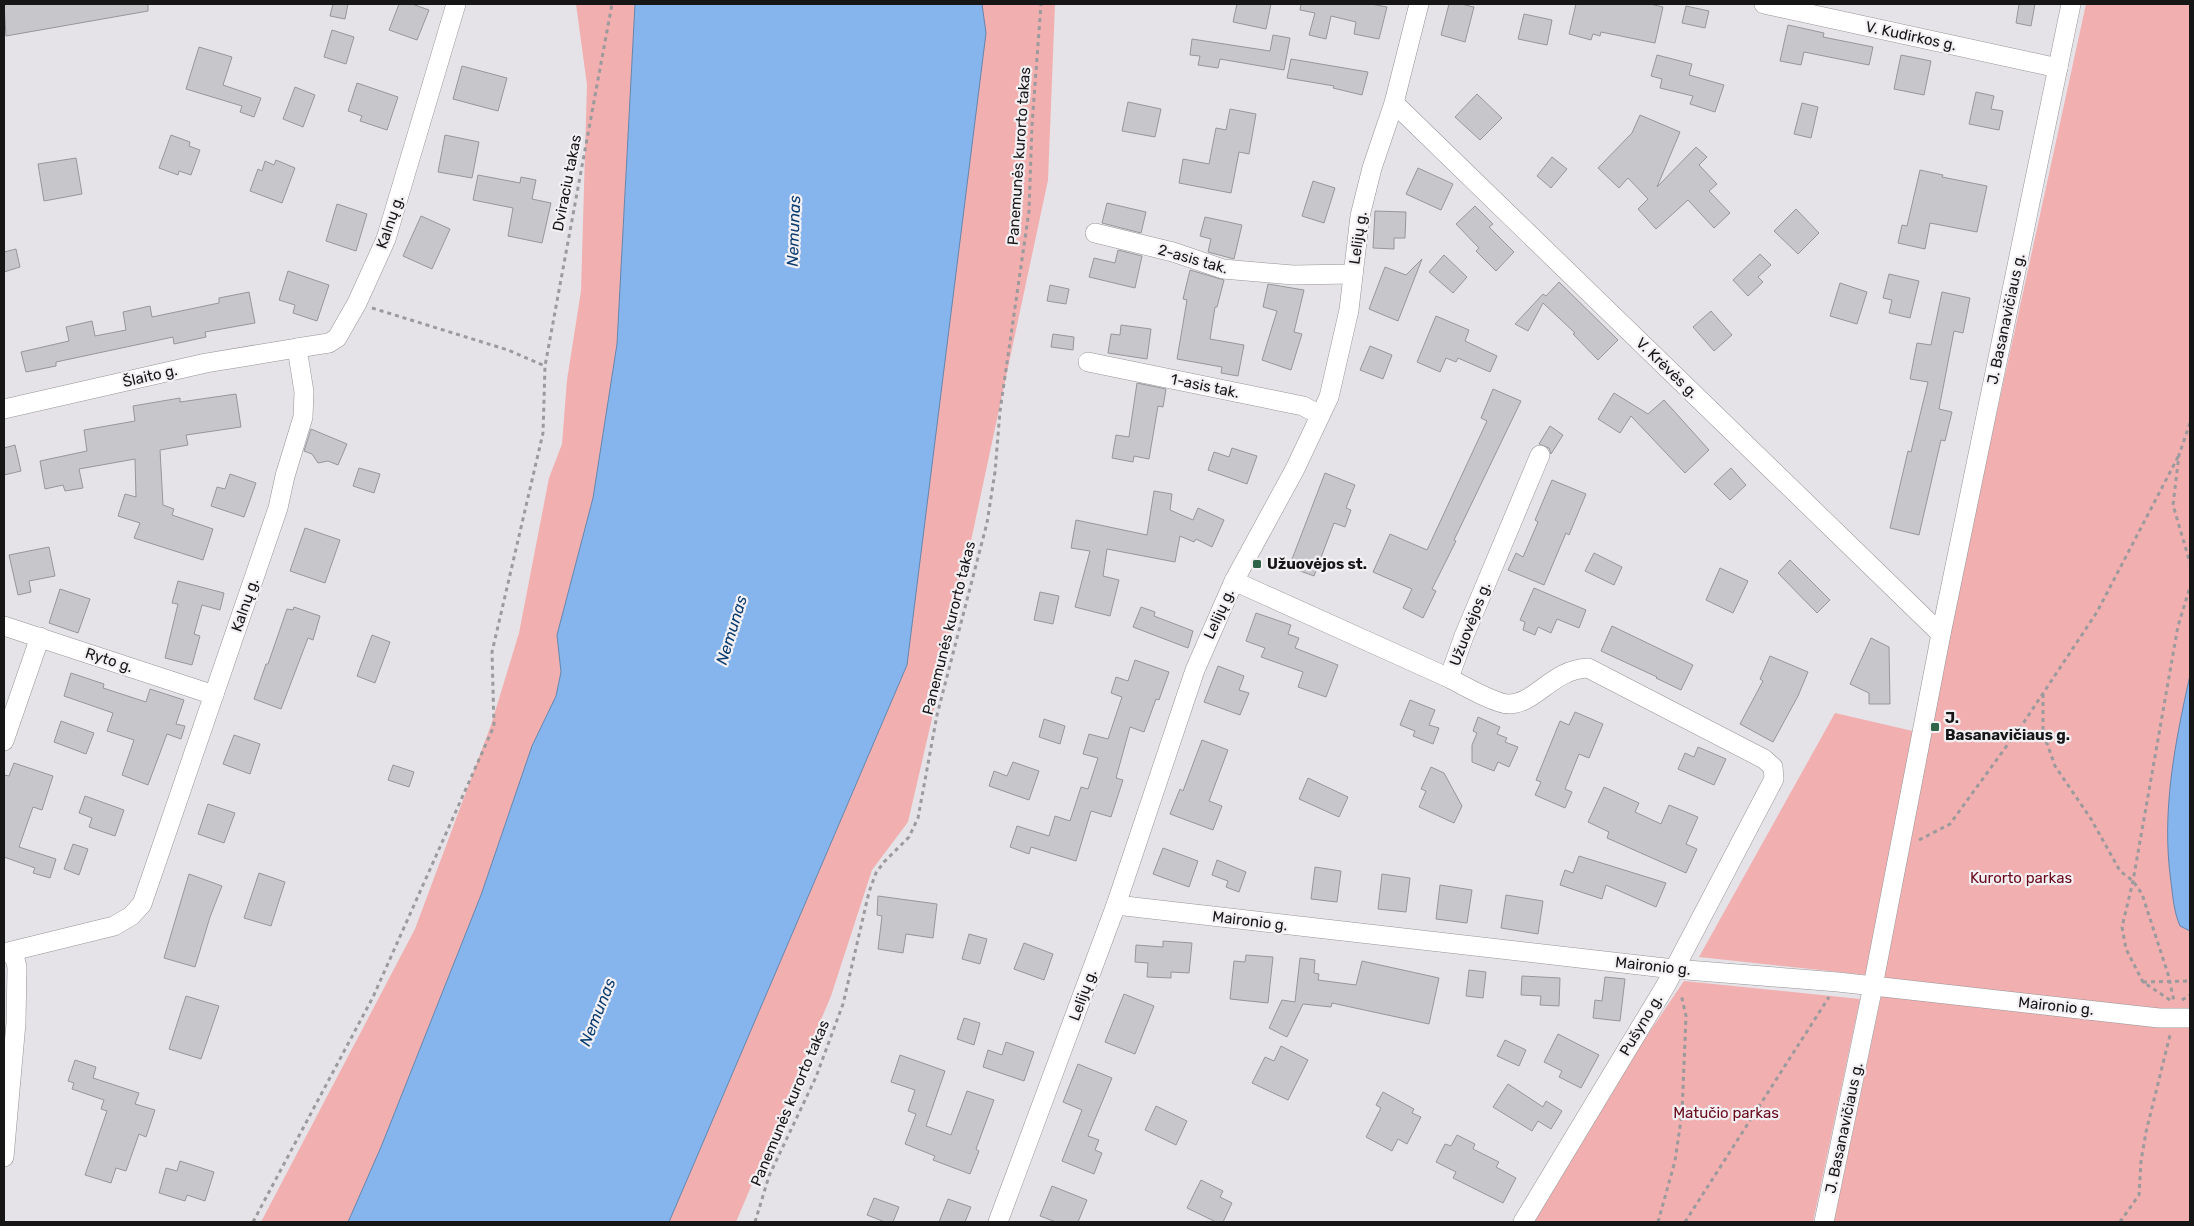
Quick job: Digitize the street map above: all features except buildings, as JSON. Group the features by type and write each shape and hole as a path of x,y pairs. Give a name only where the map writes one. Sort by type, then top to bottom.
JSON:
{"street":[{"name":"Kalnų g.","path":"4,1157 16,1023 16,967 9,952 114,926 131,916 142,904 278,508 285,476 303,417 304,392 297,348 328,343 337,338 357,304 386,239 456,4"},
{"name":"Lelijų g.","path":"998,1222 1116,905 1195,670 1234,581 1294,469 1329,397 1350,310 1360,216 1372,168 1394,103 1419,4"},
{"name":"V. Kudirkos g.","path":"1764,4 2058,68"},
{"name":"J. Basanavičiaus g.","path":"1824,1222 1873,986 1940,634 2071,4"},
{"name":"V. Krėvės g.","path":"1394,103 1940,634"},
{"name":"2-asis tak.","path":"1095,233 1174,252 1223,268 1293,275 1354,274"},
{"name":"Šlaito g.","path":"4,409 206,363 297,348"},
{"name":"1-asis tak.","path":"1088,362 1303,406 1320,415"},
{"name":"Užuovėjos g.","path":"1540,455 1464,636 1449,678 1507,704 1521,703 1563,673 1577,668 1588,668 1764,759 1773,768"},
{"path":"1234,581 1449,678"},
{"name":"Ryto g.","path":"4,626 214,695"},
{"path":"4,741 40,637"},
{"name":"Pušyno g.","path":"1523,1222 1670,977 1774,779 1773,768"},
{"name":"Maironio g.","path":"1116,905 1670,977 1838,982 2182,1018"}],"path":[{"name":"Dviraciu takas","path":"253,1222 373,997 494,726 492,652 543,433 544,366 612,4"},
{"name":"Panemunės kurorto takas","path":"755,1222 769,1176 816,1078 844,1004 869,892 876,873 884,862 909,837 918,818 937,715 987,523 995,472 1000,411 1029,211 1032,125 1041,4"},
{"path":"357,304 508,350 544,366"},
{"path":"1899,850 1950,824 2043,694 2097,612 2179,455 2190,423"},
{"path":"2179,455 2173,505 2190,563"},
{"path":"2043,694 2043,732 2055,766 2091,819 2120,871 2133,881 2142,894 2170,981 2174,1003 2143,982 2126,949 2122,927 2133,881 2178,626 2190,587"},
{"path":"1658,1222 1675,1161 1682,1113 1686,1016 1680,991 1670,977"},
{"path":"2143,982 2190,981"},
{"path":"1685,1222 1838,982"},
{"path":"2120,1222 2139,1195 2141,1160 2146,1132 2161,1074 2182,1018"}],"green space":[{"path":"576,4 635,4 617,344 593,498 557,635 561,672 556,696 532,746 481,895 381,1147 348,1222 261,1222 415,929 491,725 519,633 549,478 562,444 567,380 581,291 587,85"},
{"path":"982,4 1055,4 1048,180 946,658 908,822 872,870 831,996 736,1222 669,1222 907,665 985,33"},
{"name":"Kurorto parkas","path":"2086,4 2190,4 2190,1222 1834,1222 1885,977 1699,957 1835,713 1930,735 1988,453"},
{"name":"Matučio parkas","path":"1684,981 1860,999 1813,1222 1521,1222"}],"water":[{"name":"Nemunas","path":"635,4 982,4 986,33 907,665 669,1222 348,1222 381,1147 481,895 532,746 556,696 561,672 557,635 593,498 617,344"},
{"path":"2190,675 2190,931 2180,926 2175,910 2168,856 2168,830 2171,778 2179,726"}],"place":[{"name":"Užuovėjos st.","path":"1257,564"},
{"name":"J. Basanavičiaus g.","path":"1935,727"}]}
